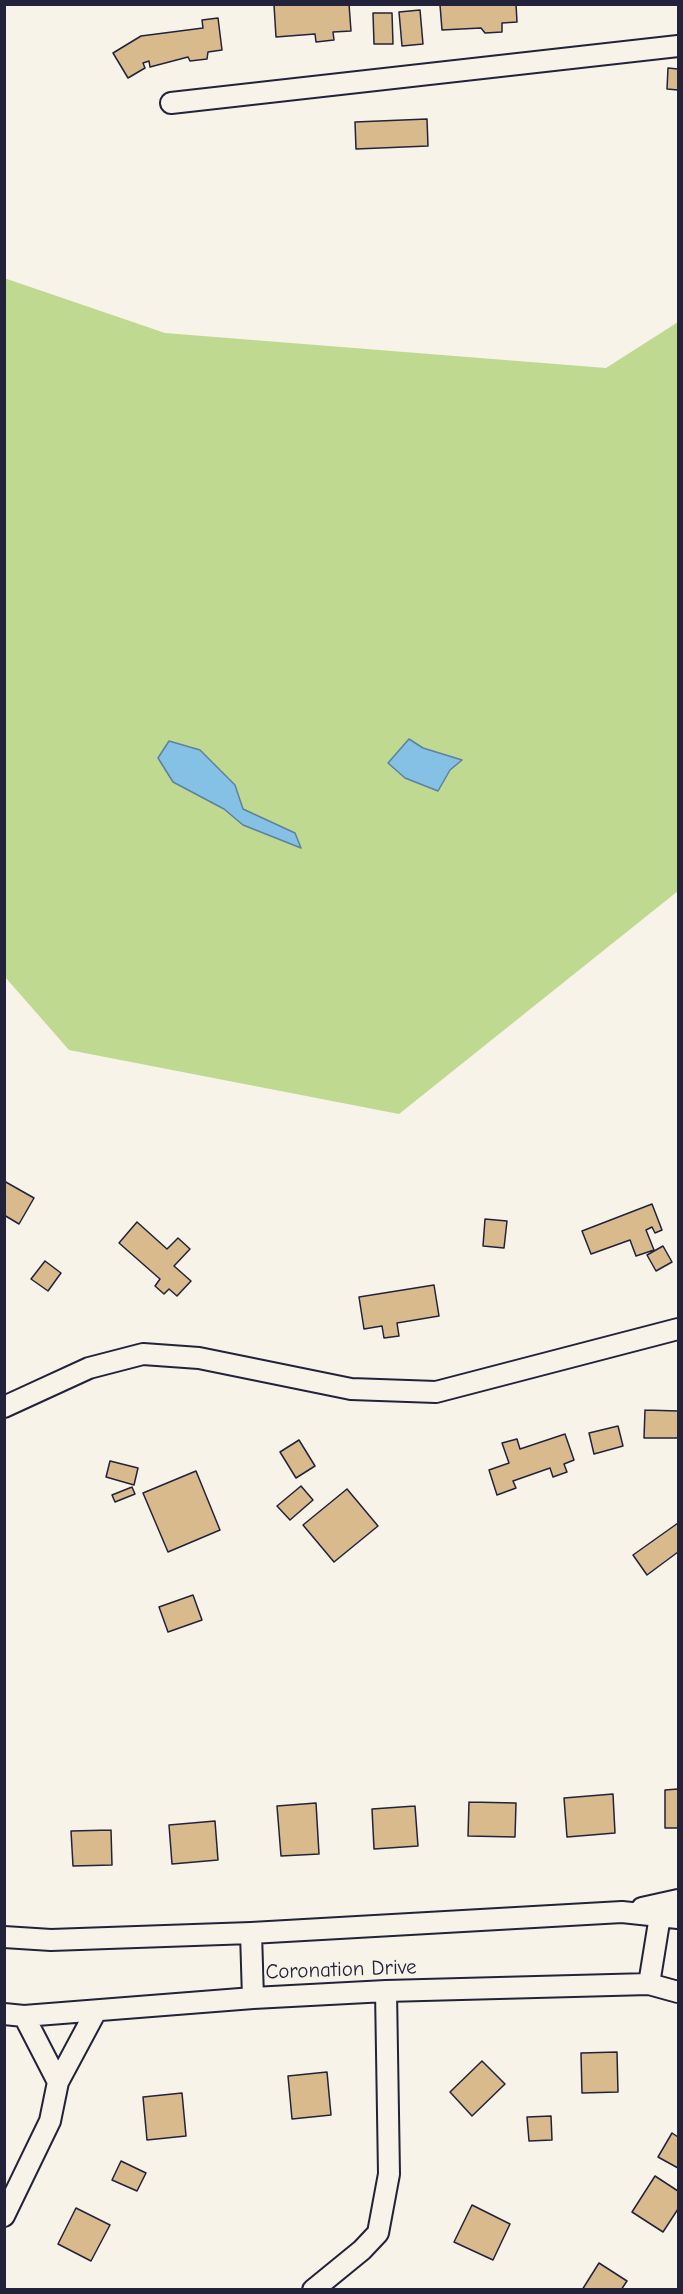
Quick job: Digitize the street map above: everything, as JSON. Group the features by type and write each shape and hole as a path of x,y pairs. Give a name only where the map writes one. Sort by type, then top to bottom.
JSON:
{"street":[{"path":"171,103 678,46"},
{"path":"4,1407 89,1368 143,1354 200,1358 351,1389 436,1392 678,1329"},
{"path":"622,1912 678,1900"},
{"name":"Coronation Drive","path":"4,1937 51,1940 251,1933 622,1912 669,1917"},
{"path":"649,1984 669,1917"},
{"path":"251,1933 253,1998"},
{"name":"Coronation Drive","path":"14,2015 386,1991 649,1984 678,1992"},
{"path":"313,2289 362,2250 378,2233 389,2174 386,1991"},
{"path":"4,2216 50,2121 58,2082 96,2010"},
{"path":"14,2015 58,2082"}],"green space":[{"path":"4,278 165,333 606,368 678,322 678,891 399,1114 69,1050 5,977"}],"water":[{"path":"409,739 423,748 462,760 450,770 438,791 405,778 388,763"},
{"path":"169,741 200,750 235,785 243,809 295,833 301,848 243,825 224,809 173,782 158,758"}],"building":[{"path":"349,4 351,31 333,32 334,40 316,42 315,34 276,37 274,5"},
{"path":"516,4 517,22 502,23 502,32 485,33 481,28 442,30 440,5"},
{"path":"420,10 423,44 402,46 399,12"},
{"path":"373,13 392,13 393,44 374,44"},
{"path":"218,18 222,50 208,52 207,59 190,61 188,57 150,67 149,61 143,63 145,68 128,78 113,53 141,36 203,28 202,20"},
{"path":"668,68 678,69 678,90 667,89"},
{"path":"427,119 428,146 356,149 355,122"},
{"path":"4,1181 34,1198 19,1224 4,1215"},
{"path":"652,1204 662,1230 655,1233 652,1227 646,1230 654,1250 636,1256 630,1240 591,1254 582,1231"},
{"path":"485,1219 507,1221 504,1248 483,1246"},
{"path":"137,1222 167,1249 178,1238 190,1249 174,1266 191,1281 177,1296 169,1289 164,1294 155,1286 160,1279 119,1243"},
{"path":"663,1246 672,1262 656,1271 647,1255"},
{"path":"45,1261 61,1273 48,1291 31,1279"},
{"path":"434,1285 439,1316 397,1323 399,1336 384,1338 382,1326 364,1329 359,1297"},
{"path":"645,1410 678,1411 678,1438 644,1438"},
{"path":"618,1426 623,1446 594,1454 589,1433"},
{"path":"565,1434 574,1460 564,1464 567,1472 553,1477 550,1468 513,1481 516,1488 497,1495 489,1470 509,1463 502,1443 517,1439 520,1449"},
{"path":"299,1440 315,1466 296,1478 280,1452"},
{"path":"110,1461 138,1468 134,1485 106,1477"},
{"path":"196,1471 220,1530 168,1552 143,1493"},
{"path":"301,1486 313,1500 290,1520 277,1506"},
{"path":"132,1487 135,1494 115,1502 112,1495"},
{"path":"347,1489 378,1526 334,1562 303,1525"},
{"path":"678,1523 678,1552 647,1575 633,1555"},
{"path":"193,1595 202,1620 168,1632 159,1607"},
{"path":"678,1789 678,1828 665,1828 665,1790"},
{"path":"613,1794 615,1833 567,1837 564,1798"},
{"path":"469,1802 516,1803 515,1837 468,1836"},
{"path":"316,1803 319,1854 281,1856 277,1806"},
{"path":"415,1806 418,1846 374,1849 372,1809"},
{"path":"215,1821 218,1860 172,1864 169,1825"},
{"path":"111,1830 112,1865 73,1866 71,1831"},
{"path":"617,2052 618,2092 582,2093 581,2053"},
{"path":"482,2061 505,2084 472,2116 450,2092"},
{"path":"327,2072 331,2115 292,2119 288,2076"},
{"path":"182,2093 186,2136 147,2140 143,2097"},
{"path":"551,2116 552,2140 529,2141 527,2117"},
{"path":"672,2133 678,2137 678,2168 658,2157"},
{"path":"121,2161 146,2173 137,2191 112,2180"},
{"path":"655,2176 678,2191 678,2209 663,2232 632,2212"},
{"path":"472,2205 510,2224 493,2260 454,2242"},
{"path":"76,2208 110,2225 91,2261 58,2244"},
{"path":"599,2263 627,2281 621,2290 582,2290"}]}
